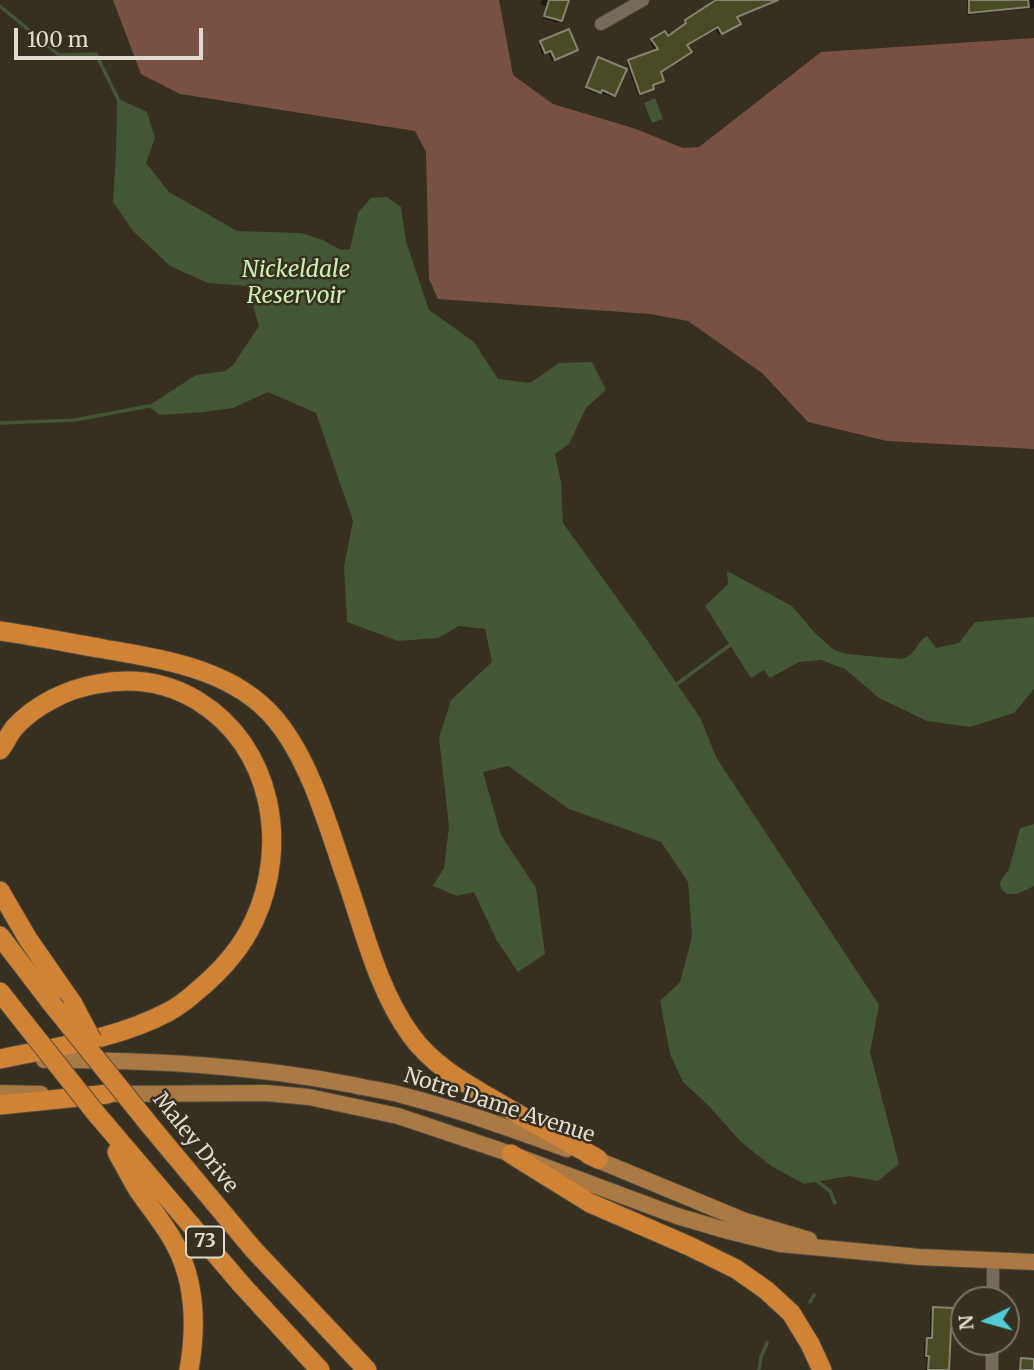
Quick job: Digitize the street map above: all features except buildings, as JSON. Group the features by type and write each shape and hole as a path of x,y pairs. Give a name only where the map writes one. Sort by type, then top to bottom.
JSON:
{"highway":[{"path":"0,631 181,664 228,682 256,700 276,720 303,764 381,979 394,1009 411,1035 429,1056 458,1079 598,1159"},
{"path":"0,750 14,729 33,712 62,694 105,682 127,680 153,683 174,689 205,705 241,740 260,773 268,795 272,822 269,872 254,920 242,942 209,981 170,1011 150,1021 102,1036 0,1060"},
{"path":"0,891 28,939 73,1004 111,1087 0,1105"},
{"name":"Maley Drive","path":"0,936 111,1087 152,1128 253,1249 367,1370"},
{"name":"73","path":"0,992 94,1111 241,1284 320,1370"},
{"path":"94,1111 137,1188 177,1247 186,1269 194,1320 194,1345 189,1370"},
{"path":"511,1154 590,1203 736,1269 766,1290 791,1313 822,1370"}],"main road":[{"name":"Notre Dame Avenue","path":"0,1060 81,1060 262,1070 309,1076 402,1095 451,1108 598,1159 745,1221 845,1251"},
{"name":"Notre Dame Avenue","path":"0,1093 111,1087 309,1097 398,1116 511,1154 677,1216 780,1244 845,1251 1034,1262"}],"street":[{"path":"601,24 642,0"},
{"path":"993,1261 993,1286"}],"shaded area":[{"path":"113,0 499,0 513,75 553,104 636,129 683,148 699,147 821,52 1034,38 1034,449 887,441 808,422 762,373 688,321 650,314 438,299 429,279 426,152 415,131 180,94 141,74"}],"water":[{"name":"Nickeldale Reservoir","path":"117,98 147,112 155,138 146,163 169,192 237,231 301,233 323,240 341,250 350,249 358,213 371,198 387,197 401,207 406,241 429,310 474,342 498,379 530,383 559,363 592,362 606,390 586,408 569,444 555,454 561,482 563,523 701,719 716,757 879,1005 870,1052 899,1164 878,1181 849,1176 804,1184 771,1166 740,1141 683,1082 670,1054 660,1001 680,982 692,937 688,882 661,842 569,809 508,766 483,772 501,835 536,888 545,954 518,972 496,939 474,892 457,896 433,886 444,868 449,827 439,738 451,700 492,662 485,629 459,626 438,638 398,641 347,622 344,567 353,521 316,413 268,392 233,408 204,412 160,415 148,406 196,375 225,371 233,365 259,326 247,286 208,283 170,266 133,231 113,202"},
{"path":"655,98 663,119 652,123 644,103"},
{"path":"727,571 792,606 834,650 847,654 901,659 910,655 927,636 936,648 959,643 975,622 1034,617 1034,689 1014,713 970,727 927,721 879,698 845,669 821,660 799,662 770,678 764,670 751,678 705,606 728,584"},
{"path":"1034,824 1034,886 1017,894 1007,894 1001,889 1000,882 1009,869 1020,828"}],"waterway":[{"path":"0,6 59,55 96,54 119,101"},
{"path":"0,423 75,420 149,406"},
{"path":"677,684 730,645"},
{"path":"817,1181 830,1191 835,1203"},
{"path":"810,1302 814,1295"},
{"path":"759,1370 767,1343"}]}
